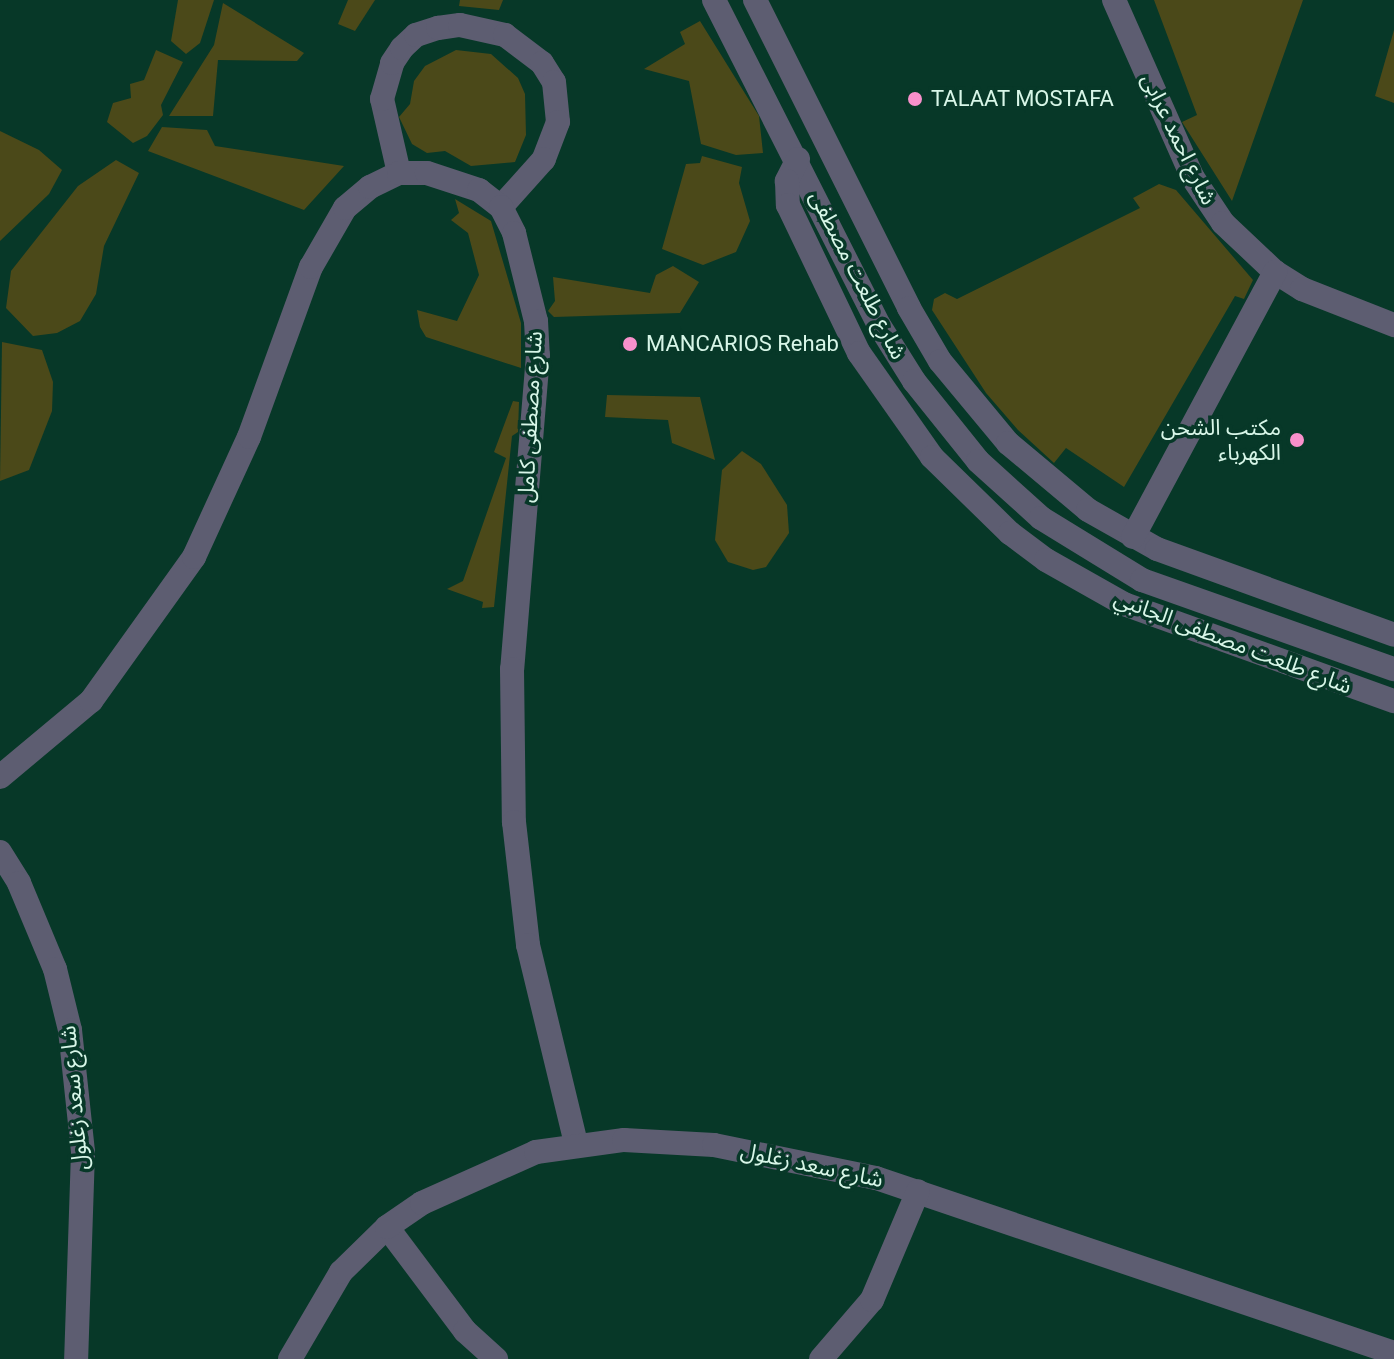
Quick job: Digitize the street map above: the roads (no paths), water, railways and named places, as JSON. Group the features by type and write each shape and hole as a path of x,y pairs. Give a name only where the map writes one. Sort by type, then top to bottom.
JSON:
{"street":[{"name":"شارع طلعت مصطفى","path":"714,0 798,159 879,325 949,429 1013,495 1069,538 1142,580 1394,669"},
{"name":"شارع طلعت مصطفى","path":"755,0 940,361 981,415 1034,468 1133,537 1218,575 1394,635"},
{"name":"شارع احمد عرابى","path":"1114,0 1207,201 1234,236 1275,272 1331,303 1394,325"},
{"path":"0,777 91,701 194,557 249,437 327,235 361,194 399,173 453,179 501,207 544,159 558,122 554,82 542,63 505,35 484,28 438,28 416,35 402,48 388,72 382,99 399,173"},
{"name":"شارع طلعت مصطفى الجانبي","path":"798,159 787,181 788,205 875,380 932,457 1010,533 1124,604 1394,701"},
{"name":"شارع مصطفى كامل","path":"501,207 525,262 538,355 512,669 514,822 528,945 576,1143"},
{"path":"1133,537 1275,272"},
{"name":"شارع سعد زغلول","path":"0,852 19,883 55,969 70,1030 83,1152 76,1359"},
{"name":"شارع سعد زغلول","path":"290,1359 341,1272 387,1227 482,1172 576,1143 624,1140 714,1145 918,1191 1394,1353"},
{"path":"821,1359 872,1300 918,1191"},
{"path":"387,1227 465,1331 496,1359"}],"place":[{"name":"TALAAT MOSTAFA","path":"915,99"},
{"name":"MANCARIOS Rehab","path":"630,344"},
{"name":"مكتب الشحن الكهرباء","path":"1297,440"}]}
